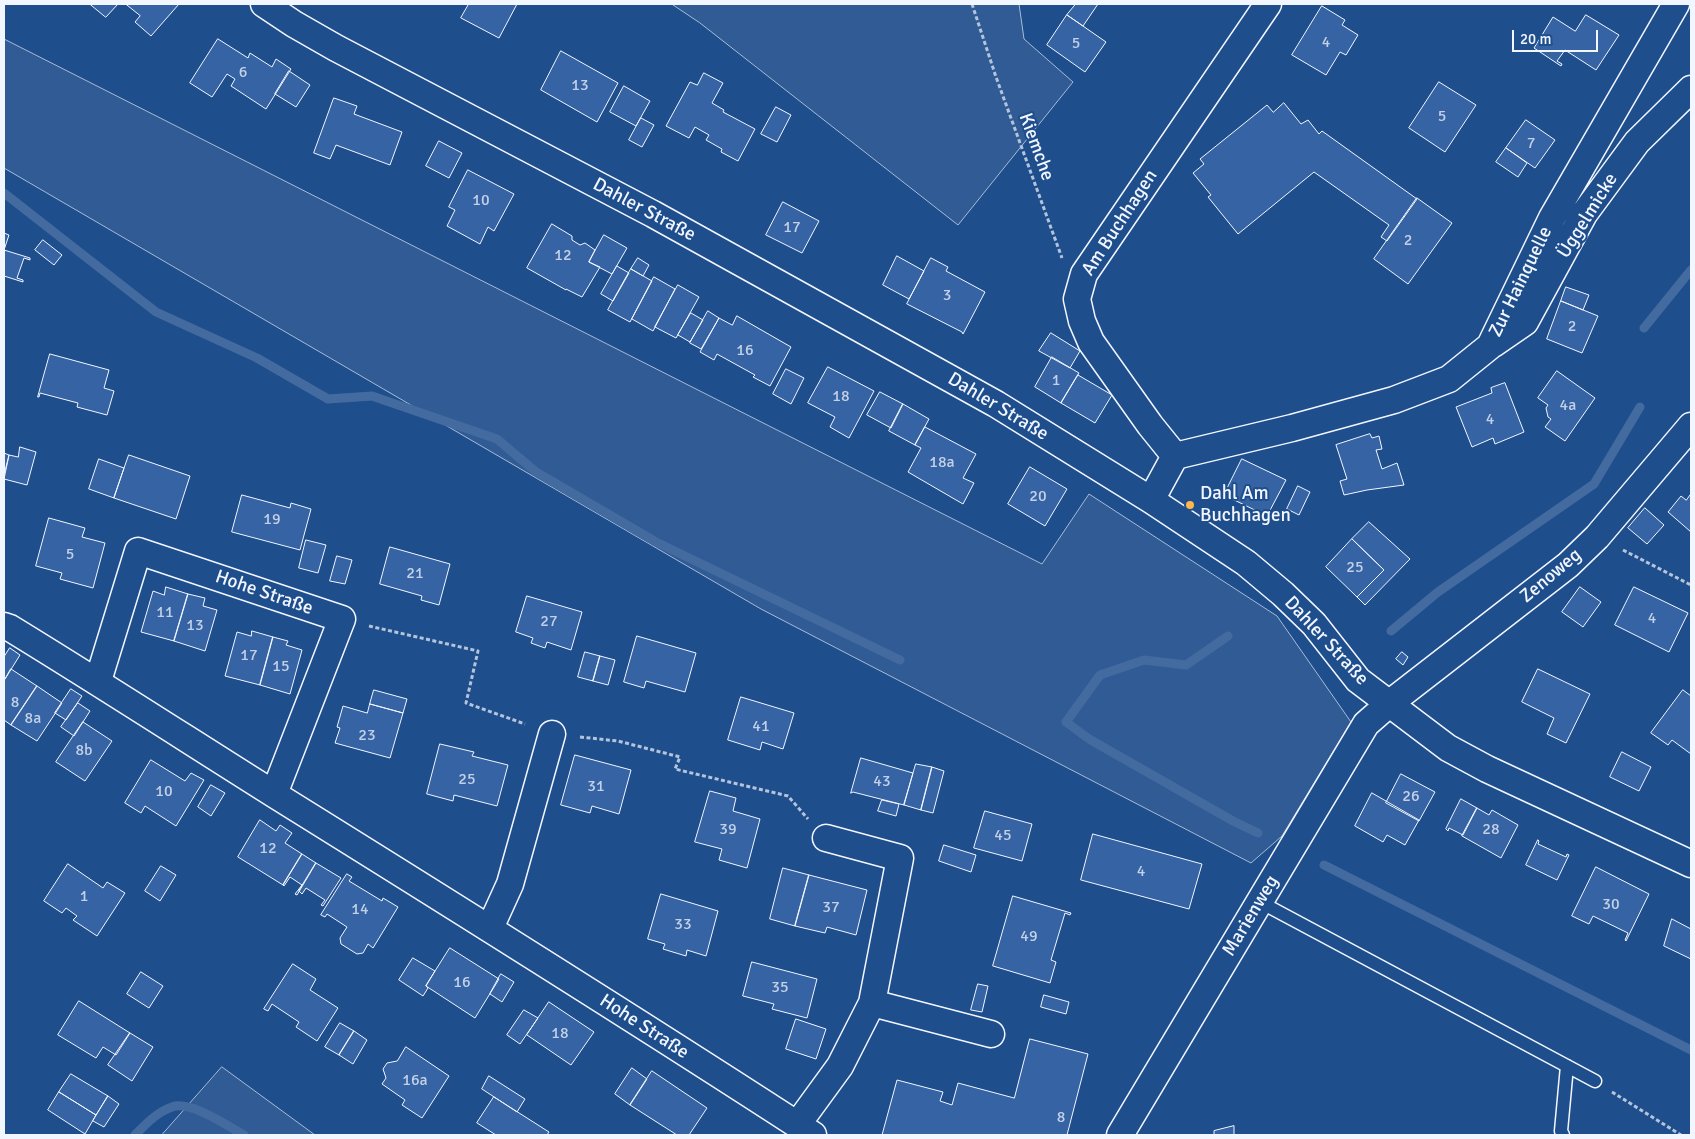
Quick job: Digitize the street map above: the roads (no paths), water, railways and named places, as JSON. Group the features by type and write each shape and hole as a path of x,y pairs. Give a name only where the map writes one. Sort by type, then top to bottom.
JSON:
{"street":[{"name":"Dahler Straße","path":"264,4 336,48 653,214 979,395 1150,500 1246,563 1283,594 1314,624 1358,680 1448,748 1487,769 1691,864"},
{"name":"Am Buchhagen","path":"1175,456 1150,425 1091,342 1082,322 1077,299 1084,274 1268,4"},
{"name":"Zur Hainquelle","path":"1175,456 1292,428 1394,400 1449,379 1490,346 1552,218 1676,4"},
{"name":"Üggelmicke","path":"1490,346 1525,322 1584,214 1637,142 1691,89"},
{"name":"Zenoweg","path":"1390,703 1568,565 1597,537 1691,426"},
{"path":"1150,500 1175,456"},
{"name":"Hohe Straße","path":"98,681 138,551 342,619 274,794"},
{"name":"Hohe Straße","path":"4,626 98,681 274,794 490,928 805,1130 872,1003 900,858 826,838"},
{"name":"Marienweg","path":"1120,1135 1366,724 1390,703"},
{"path":"490,928 510,884 552,734"},
{"path":"872,1003 991,1034"}],"lane":[{"path":"1260,902 1595,1081"},
{"path":"1563,1135 1561,1131 1567,1066"}],"waterway":[{"path":"4,193 156,312 257,358 328,399 372,396 497,439 536,472 656,542 900,660"},
{"path":"1644,328 1691,270"},
{"path":"1391,631 1438,592 1594,484 1640,407"},
{"path":"1228,636 1186,665 1144,660 1100,675 1066,722 1089,739 1233,821 1258,833"},
{"path":"1324,865 1691,1050"},
{"path":"135,1135 161,1112 180,1106 198,1110 244,1135"}],"place":[{"name":"Dahl Am Buchhagen","path":"1190,505"}]}
